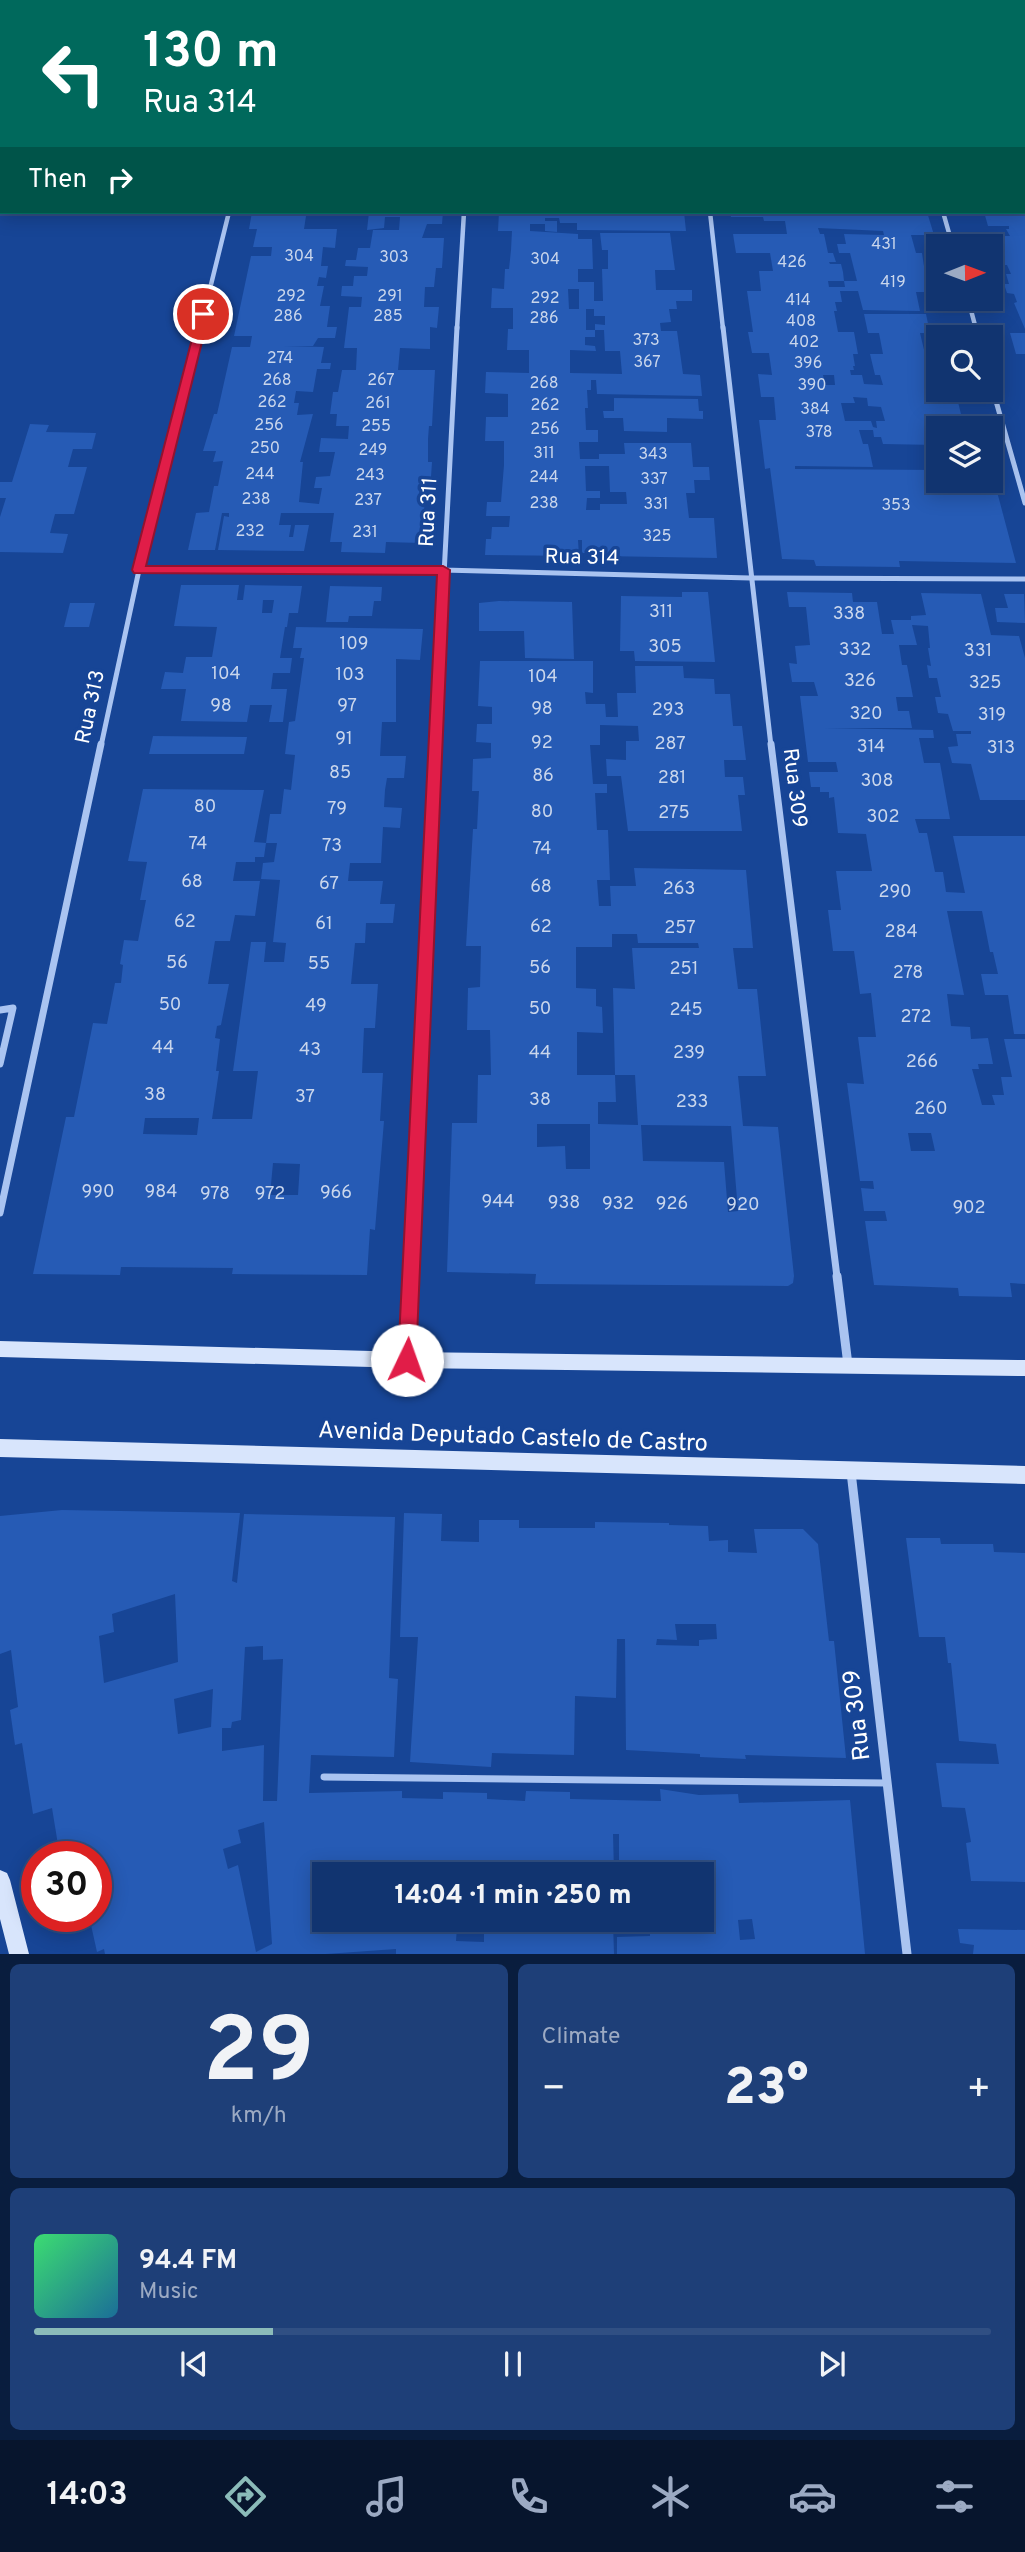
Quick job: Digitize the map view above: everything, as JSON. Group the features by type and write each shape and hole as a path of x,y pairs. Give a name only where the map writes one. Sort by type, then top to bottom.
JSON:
{"main road":[{"path":"0,1349 407,1360 1025,1368"},
{"name":"Avenida Deputado Castelo de Castro","path":"0,1448 1025,1475"},
{"path":"0,1880 19,1954"}],"street":[{"name":"Rua 313","path":"0,1213 139,570 228,214"},
{"name":"Rua 311","path":"407,1360 443,570 464,214"},
{"name":"Rua 309","path":"710,214 750,578 849,1367"},
{"path":"944,214 949,234"},
{"path":"996,402 1025,503"},
{"name":"Rua 314","path":"139,570 443,570 750,578 1025,579"},
{"path":"0,1010 13,1008 0,1064"},
{"name":"Rua 309","path":"850,1472 907,1954"}],"lane":[{"path":"324,1777 887,1783"}],"building":[{"path":"252,214 358,214 306,216 304,229 337,229 335,248 323,247 321,266 328,266 326,278 319,277 317,286 324,286 320,306 330,306 327,327 337,327 335,338 318,338 313,346 284,346 324,347 321,363 331,363 330,369 317,369 313,392 296,391 294,403 299,403 297,415 313,414 300,462 303,462 299,502 319,504 322,488 314,488 316,477 330,476 335,452 319,452 321,438 348,439 349,426 336,426 337,414 330,414 333,392 338,392 342,370 356,370 357,348 344,348 349,307 361,307 362,297 341,296 342,286 353,286 354,276 367,276 368,267 345,266 346,260 356,260 358,248 370,248 373,230 399,230 400,217 385,217 384,228 367,230 369,214 443,214 442,224 427,224 422,238 444,238 442,268 436,268 434,287 425,287 424,307 439,307 437,328 430,327 430,349 400,348 398,370 435,370 432,426 429,426 428,439 428,462 432,462 431,477 428,477 426,488 421,543 386,542 385,553 341,552 342,542 330,542 334,513 281,513 279,525 291,525 289,537 293,537 295,525 309,525 304,551 218,550 224,516 229,517 229,513 222,513 215,550 188,550 196,513 209,512 214,486 218,486 223,461 213,462 216,451 203,451 214,414 217,414 232,347 250,347 252,336 234,336 251,256 271,256 272,247 253,247 257,229 249,229"},
{"path":"499,214 684,214 686,231 577,230 577,223 560,223 559,218 545,218 545,221 557,221 557,232 545,231 545,224 530,224 530,231 578,234 578,239 592,239 593,269 578,269 578,282 594,282 594,301 603,301 602,269 608,269 608,250 602,250 600,233 670,233 675,270 655,270 656,290 692,290 692,301 676,301 677,309 669,309 671,322 660,323 661,331 677,331 683,374 700,375 702,396 597,394 596,380 591,380 591,390 587,390 588,408 585,408 586,430 598,430 598,442 579,442 580,459 599,459 599,454 625,454 624,443 691,443 693,467 709,467 710,480 694,480 695,493 686,493 689,518 714,518 717,558 602,556 601,553 582,553 582,540 578,540 579,556 485,555 486,539 491,539 492,527 509,527 510,516 486,516 487,502 501,502 504,441 485,441 486,417 508,417 508,394 485,393 486,372 529,373 529,350 507,350 508,329 513,329 513,308 491,308 492,288 504,289 505,269 509,269 512,231 498,231","holes":["568,289 579,289 579,309 569,309","586,309 594,309 594,316 605,316 605,325 595,324 595,330 586,330","595,330 604,330 605,351 620,351 622,374 570,373 570,350 596,351 595,346 585,345 585,337 595,337","585,466 609,466 610,492 626,492 627,504 600,504 600,510 586,510 587,498 600,498 600,491 586,491"]},
{"path":"730,214 928,214 934,234 911,235 916,253 922,253 926,273 926,292 916,292 920,311 863,310 858,291 840,291 842,302 835,302 837,311 834,311 838,332 854,332 858,354 853,354 855,366 854,370 850,370 851,375 862,375 864,384 883,385 880,375 875,375 870,354 883,354 879,333 868,333 864,314 926,314 928,325 926,325 926,333 920,333 926,354 926,402 958,402 962,416 926,416 926,445 883,444 881,437 874,437 873,430 859,430 863,444 868,444 873,467 795,466 795,469 926,470 926,493 997,493 1016,563 899,561 900,567 816,566 814,560 782,559 770,468 765,469 759,420 776,420 774,397 761,397 758,374 772,375 769,353 752,353 748,332 753,332 747,291 761,291 759,271 773,271 770,253 736,253 733,234 787,234 785,221 764,221 763,217 731,217","holes":["818,228 883,231 884,235 844,234 846,244 837,244 839,253 850,253 857,281 844,281 841,264 829,262 836,262 833,253 828,253 824,234 820,234","828,281 844,281 845,287 829,287","823,375 834,375 835,385 825,385","853,397 867,398 868,406 881,407 885,421 876,421 877,428 873,427 871,421 845,421 841,403 855,403"]},
{"path":"985,214 1025,214 1025,329 1014,303 1017,302 1014,294 1007,293 1004,284 1009,284 1006,274 1011,274 1007,265 1003,265 1003,236 1010,236 1006,229 1009,229 1009,226 988,226"},
{"path":"1010,333 1025,333 1025,354 1016,354"},
{"path":"614,398 698,399 703,419 667,418 667,432 624,431 623,418 604,418 603,411 614,411"},
{"path":"30,424 49,425 46,432 96,433 92,449 73,449 68,467 87,467 74,514 55,514 50,533 68,534 63,553 0,552 0,517 6,498 0,498 0,482 12,482"},
{"path":"181,585 239,585 237,600 243,600 245,585 302,586 298,613 289,613 280,658 292,658 290,673 273,673 271,689 287,689 283,722 269,722 272,705 250,705 247,722 181,721 186,689 161,689 165,672 183,673 186,657 212,657 217,627 174,626","holes":["263,600 274,600 272,613 262,613"]},
{"path":"330,586 382,587 381,601 374,601 372,616 349,616 348,622 326,622"},
{"path":"682,592 708,592 715,662 635,661 634,651 620,651 621,596 682,597"},
{"path":"787,592 852,593 853,602 877,602 882,634 894,634 891,620 911,620 911,616 926,615 921,593 981,594 991,635 1019,636 1025,658 1025,800 980,800 971,764 952,763 948,747 958,746 956,734 971,734 971,731 953,731 948,714 938,713 935,697 941,697 937,678 929,678 927,665 931,666 928,626 912,625 917,645 899,645 902,665 907,665 913,697 896,697 898,711 909,711 912,728 825,728 933,730 934,738 919,738 924,763 940,763 950,819 915,819 919,833 927,833 935,872 943,872 946,892 965,893 953,836 1025,836 1025,1034 1014,1034 1008,995 985,995 981,974 998,974 993,952 990,952 982,911 947,911 964,995 947,994 951,1026 970,1027 971,1039 988,1038 993,1064 978,1064 979,1069 972,1069 982,1105 995,1105 992,1095 1004,1095 1001,1077 1012,1077 1004,1039 1025,1039 1025,1284 1010,1283 1012,1297 959,1296 958,1288 874,1285 865,1221 887,1221 885,1211 864,1211 861,1188 874,1189 873,1181 860,1181 847,1083 864,1084 858,1037 876,1037 871,993 860,994 854,951 833,951 828,910 841,910 836,871 872,871 866,834 838,833 834,797 829,798 829,792 820,792 820,787 811,787 809,772 838,772 836,762 808,762 800,696 818,696 814,682 792,682 789,663 797,664 795,646 810,645 806,607 789,607","holes":["908,1133 931,1133 935,1151 911,1151"]},
{"path":"1004,594 1024,594 1025,623 997,622 995,608 1008,608"},
{"path":"572,602 574,659 525,658 524,631 479,631 479,603"},
{"path":"70,603 95,603 89,627 64,627"},
{"path":"296,627 423,629 420,660 396,659 396,722 382,722 380,756 406,756 404,778 387,778 385,790 384,807 402,808 400,828 383,827 381,863 350,863 348,881 383,881 380,904 395,904 393,923 366,923 365,943 355,943 351,984 378,984 375,1028 364,1028 362,1073 383,1073 380,1121 384,1121 375,1230 370,1229 367,1275 232,1274 233,1268 124,1267 121,1267 120,1275 33,1274 66,1117 74,1117 93,1023 107,1024 115,983 121,983 123,965 120,964 124,940 138,941 146,900 140,900 147,862 128,861 143,789 264,790 254,842 266,843 270,814 281,814 284,789 291,790 295,755 285,754 289,722 295,721 304,658 300,658 302,648 293,648","holes":["266,843 277,843 274,862 263,863 261,879 280,880 273,942 286,943 284,962 264,962 266,942 251,942 233,1071 258,1071 252,1119 212,1119 219,1071 216,1071 220,1039 215,1038 217,1026 221,1025 229,984 208,984 215,941 230,941 235,915 255,916 260,881 233,881 236,862 255,862 255,857 264,857","145,1118 199,1118 197,1135 143,1134","273,1163 300,1164 298,1195 270,1195"]},
{"path":"480,661 593,661 593,693 585,692 586,704 605,704 606,717 618,717 617,693 636,693 635,666 683,666 684,678 714,679 715,694 730,694 733,726 742,726 746,760 724,760 725,777 743,777 745,795 738,795 742,831 628,831 621,776 607,776 606,759 626,760 626,741 639,741 638,726 600,725 600,745 590,745 593,784 607,784 607,793 595,793 597,830 608,830 610,880 597,880 599,906 611,906 610,886 636,886 634,868 746,870 753,948 733,948 738,989 757,989 766,1076 738,1076 743,1126 778,1127 794,1276 793,1283 788,1286 535,1284 536,1274 447,1272 452,1123 477,1123 478,1075 491,1075 490,1030 467,1030 468,988 480,987 481,946 466,946 473,829 477,829 479,791 472,791 473,759 491,758 491,743 476,742 477,724 492,724 492,707 478,706","holes":["612,934 637,934 638,943 698,943 699,948 632,948 635,989 613,988 615,1075 577,1075 577,1032 603,1033 602,1007 596,1006 596,989 576,988 576,947 612,947","615,1075 635,1075 638,1125 598,1124 598,1102 616,1102","537,1124 590,1124 590,1169 566,1169 565,1146 537,1147","641,1125 731,1126 738,1211 728,1212 724,1162 643,1161"]},
{"path":"153,736 247,737 244,754 149,754"},
{"path":"62,1510 240,1513 232,1581 237,1583 244,1514 395,1517 389,1678 398,1679 394,1757 311,1755 309,1793 402,1791 402,1798 443,1799 443,1792 487,1793 487,1799 525,1801 526,1791 570,1792 570,1799 661,1801 660,1789 699,1795 738,1794 739,1803 850,1800 865,1954 617,1954 617,1937 650,1936 650,1932 714,1932 714,1862 619,1862 619,1834 613,1834 614,1862 312,1862 312,1932 457,1932 456,1941 484,1942 484,1932 613,1932 614,1954 396,1954 396,1949 326,1954 105,1954 104,1949 97,1952 93,1932 112,1932 112,1841 57,1841 52,1808 33,1814 22,1743 15,1745 10,1710 18,1707 11,1650 0,1654 0,1516","holes":["175,1594 178,1662 104,1683 99,1636 114,1632 112,1614","263,1646 263,1660 283,1659 277,1801 263,1801 264,1745 222,1751 222,1728 231,1728 232,1722 241,1720 245,1647","213,1689 211,1727 178,1734 174,1699","264,1822 272,1944 256,1952 238,1865 228,1869 223,1849 241,1843 238,1830","752,1919 755,1939 740,1940 738,1920"]},
{"path":"404,1513 442,1514 441,1541 479,1542 479,1520 519,1520 519,1528 595,1528 595,1522 669,1523 708,1526 709,1541 728,1540 728,1552 757,1553 754,1529 803,1529 818,1544 829,1641 834,1641 846,1758 745,1755 746,1759 626,1750 625,1639 617,1639 616,1698 575,1696 574,1755 492,1753 491,1767 410,1762 418,1637 400,1637","holes":["675,1624 716,1624 717,1639 699,1640 699,1646 656,1645 657,1639 677,1640"]},
{"path":"906,1538 940,1538 941,1544 993,1544 994,1552 1025,1553 1025,1882 971,1881 966,1843 971,1842 965,1808 942,1807 936,1763 999,1764 996,1744 959,1741 951,1663 948,1663 945,1637 919,1637"},
{"path":"958,1929 1025,1930 1025,1954 973,1954 974,1945 960,1943"}],"route":[{"path":"203,314 139,570 443,570 407,1360"}]}
